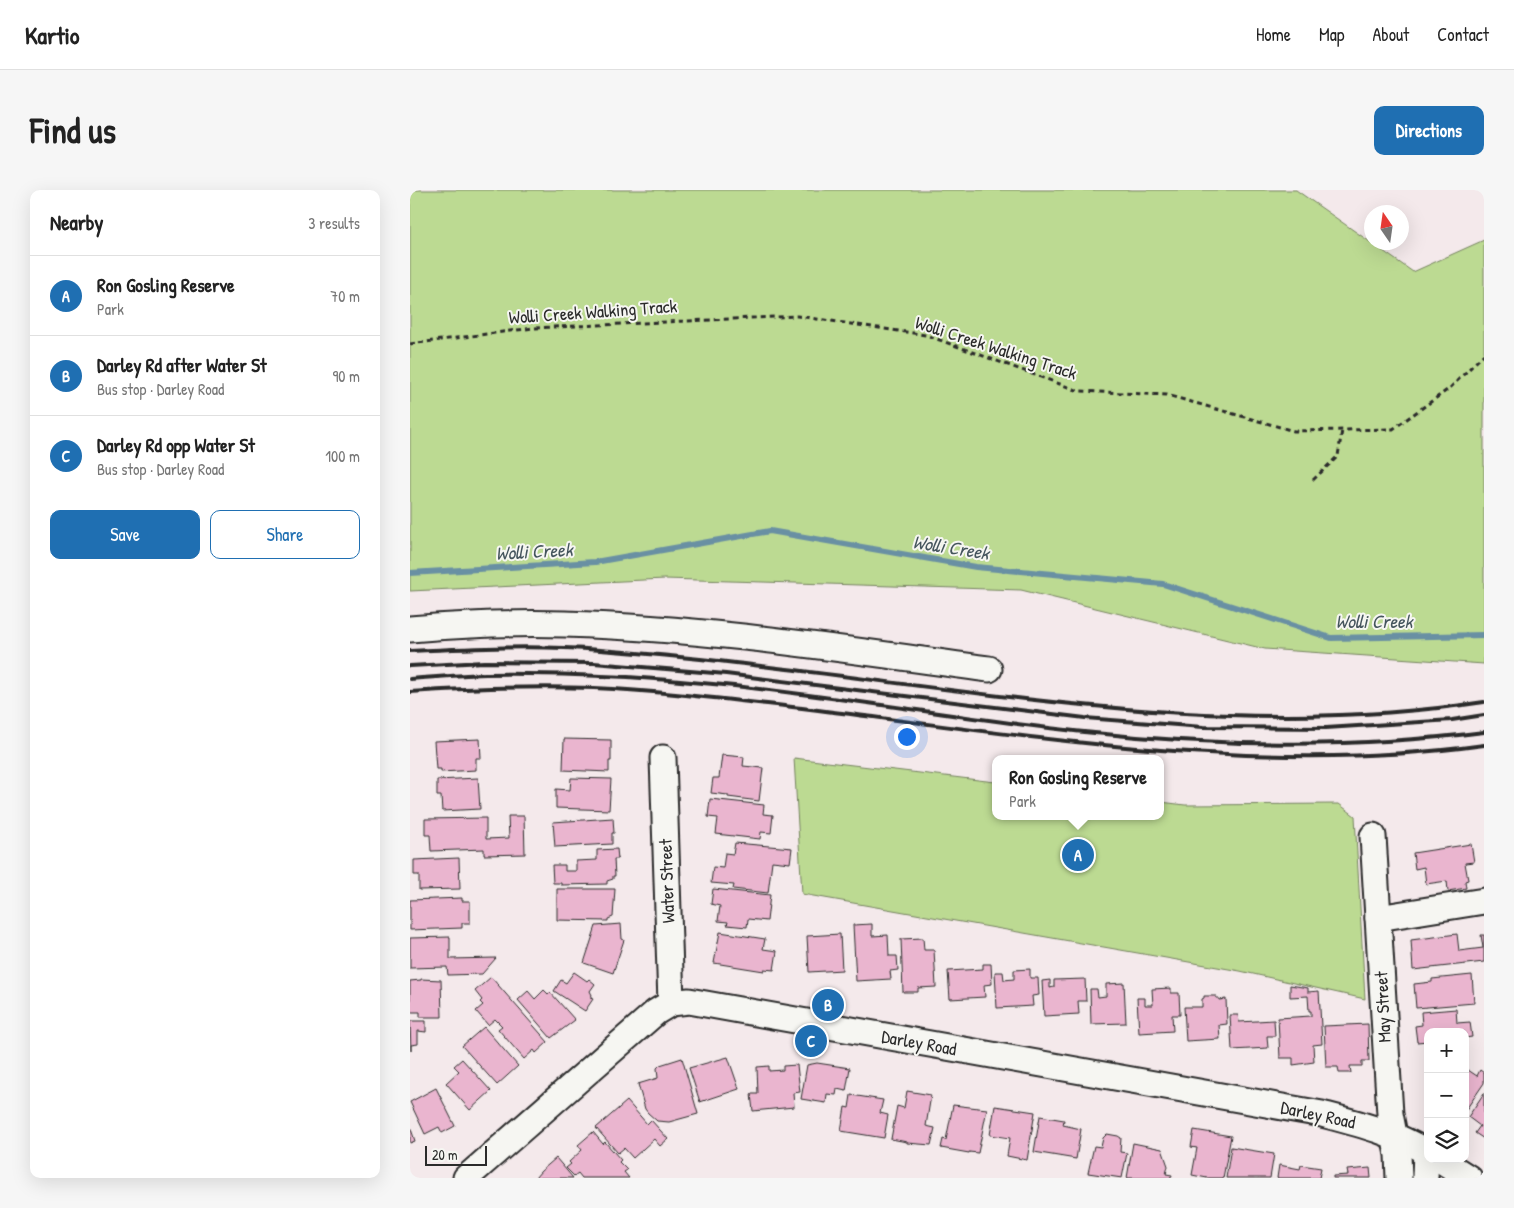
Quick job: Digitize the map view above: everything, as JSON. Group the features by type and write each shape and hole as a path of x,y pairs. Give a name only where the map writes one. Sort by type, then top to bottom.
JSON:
{"street":[{"path":"410,629 460,625 564,624 686,631 989,669"},
{"name":"Water Street","path":"663,758 671,1002"},
{"name":"May Street","path":"1373,836 1390,1114 1398,1155 1399,1178"},
{"path":"1378,918 1484,901"},
{"name":"Darley Road","path":"671,1002 689,1001 1322,1114 1370,1126 1394,1135 1424,1150"},
{"path":"466,1178 656,1012 671,1002"},
{"path":"1425,1178 1429,1163"},
{"name":"Darley Road","path":"1445,1163 1469,1178"}],"path":[{"name":"Wolli Creek Walking Track","path":"410,344 533,328 797,316 926,335 1079,391 1166,396 1294,431 1393,429 1450,388 1484,354"},
{"path":"1314,480 1338,456 1342,430"}],"green space":[{"path":"410,190 1296,190 1364,238 1364,250 1382,250 1413,272 1484,240 1484,664 1265,649 1021,590 665,579 410,591"},
{"path":"794,758 992,782 992,820 1164,820 1164,802 1185,805 1339,804 1355,816 1365,999 1240,971 802,894"}],"building":[{"path":"480,739 481,758 476,758 476,770 441,772 441,769 436,769 434,741"},
{"path":"564,739 611,740 609,772 563,770"},
{"path":"722,755 744,757 743,766 763,768 759,801 711,793 713,778 719,778"},
{"path":"478,778 480,809 442,811 441,796 437,796 437,780"},
{"path":"571,778 611,779 609,810 556,808 556,789 570,790"},
{"path":"710,799 764,805 763,814 773,815 771,833 761,832 760,839 716,834 718,818 708,817"},
{"path":"508,816 524,816 525,854 484,855 484,849 431,851 430,835 425,835 425,819 486,818 486,839 509,838"},
{"path":"613,818 614,833 612,833 612,844 555,847 553,822"},
{"path":"735,843 792,848 790,863 772,861 768,893 733,889 734,885 711,883 713,867 723,868 725,853 733,854"},
{"path":"1471,844 1474,862 1465,863 1468,880 1465,881 1466,888 1448,891 1447,881 1426,884 1424,867 1415,869 1413,853"},
{"path":"617,849 618,859 614,859 615,876 607,881 607,884 561,885 561,883 553,883 552,865 565,865 565,871 576,871 576,861 597,860 597,850"},
{"path":"459,858 460,889 419,890 419,875 414,875 414,860"},
{"path":"557,889 615,889 613,917 608,919 608,921 557,920"},
{"path":"713,889 770,895 767,921 748,919 747,927 727,925 728,922 718,921 720,906 711,904"},
{"path":"462,898 462,901 470,901 470,923 462,923 462,928 410,930 410,900"},
{"path":"621,924 622,939 624,940 613,973 584,963 596,926"},
{"path":"872,924 872,936 888,935 889,956 897,956 898,970 890,971 891,979 856,981 853,925"},
{"path":"720,932 765,939 763,949 777,951 774,970 764,969 764,971 714,963"},
{"path":"840,934 842,970 809,972 807,936"},
{"path":"1457,934 1459,951 1483,948 1481,935 1484,935 1484,962 1413,970 1411,940"},
{"path":"450,937 450,959 496,958 482,974 448,975 447,967 410,968 410,938"},
{"path":"923,938 924,950 934,950 936,987 918,988 918,992 903,992 901,939"},
{"path":"983,964 991,964 992,984 984,985 985,997 950,999 948,971 983,969"},
{"path":"1030,969 1030,978 1038,978 1039,995 1032,996 1033,1006 997,1008 995,972 1003,972 1004,980 1014,979 1014,970"},
{"path":"574,972 595,984 590,991 592,995 590,998 593,999 585,1011 554,991 561,980 566,983"},
{"path":"1472,975 1474,1003 1416,1008 1414,984 1432,982 1432,979"},
{"path":"491,977 548,1042 536,1053 534,1050 524,1059 498,1029 502,1026 495,1019 488,1025 476,1011 483,1005 480,1002 482,1000 475,991"},
{"path":"421,979 441,980 442,1017 420,1017 420,1012 410,1012 410,981"},
{"path":"1085,979 1086,1001 1078,1001 1079,1014 1044,1016 1042,981 1050,980 1050,988 1054,987 1054,980"},
{"path":"1124,983 1126,1023 1091,1024 1090,989 1097,989 1098,997 1106,996 1106,984"},
{"path":"1290,985 1308,988 1308,992 1319,991 1322,1044 1313,1045 1314,1062 1293,1065 1293,1058 1280,1058 1278,1018 1311,1016 1308,996 1290,997"},
{"path":"1171,988 1171,993 1179,993 1180,1015 1172,1015 1173,1031 1139,1033 1137,998 1145,998 1145,1005 1153,1005 1152,989"},
{"path":"544,990 548,994 550,992 575,1020 551,1038 518,1000 528,991 535,999"},
{"path":"1204,996 1216,996 1219,1000 1226,999 1227,1024 1219,1025 1220,1039 1186,1041 1184,1007 1202,1007"},
{"path":"1456,1009 1457,1023 1470,1022 1472,1037 1469,1037 1469,1028 1424,1028 1424,1041 1417,1042 1415,1026 1422,1025 1421,1012"},
{"path":"1230,1015 1238,1015 1239,1022 1274,1020 1275,1036 1267,1036 1268,1048 1232,1050"},
{"path":"410,1021 426,1021 426,1032 418,1031 418,1044 411,1045 411,1051"},
{"path":"1368,1024 1369,1061 1362,1061 1362,1066 1350,1066 1351,1073 1339,1073 1338,1067 1326,1067 1324,1026"},
{"path":"484,1027 518,1066 497,1085 462,1046"},
{"path":"728,1057 739,1089 700,1102 689,1068"},
{"path":"682,1058 698,1114 669,1122 657,1121 645,1109 638,1084 658,1078 657,1068 660,1065"},
{"path":"462,1059 491,1091 470,1110 446,1083 459,1071 454,1066"},
{"path":"817,1063 850,1068 846,1091 837,1089 836,1095 827,1094 826,1103 801,1099 807,1065"},
{"path":"797,1065 800,1092 793,1093 794,1107 753,1111 751,1094 758,1094 757,1067 769,1066 769,1071 783,1070 783,1066"},
{"path":"1480,1070 1484,1073 1484,1083 1469,1105 1469,1071 1477,1076"},
{"path":"436,1088 455,1126 442,1133 439,1127 425,1134 410,1102"},
{"path":"907,1091 931,1095 926,1126 935,1128 931,1145 907,1143 891,1139 897,1106 904,1108"},
{"path":"1484,1093 1484,1139 1475,1133 1480,1126 1469,1118"},
{"path":"851,1095 883,1100 880,1113 888,1115 884,1138 841,1131 845,1107 849,1108"},
{"path":"627,1101 647,1124 651,1120 668,1139 660,1146 654,1139 633,1158 624,1148 618,1153 596,1128"},
{"path":"953,1105 987,1109 978,1153 941,1148 943,1139 946,1140"},
{"path":"995,1106 1035,1112 1027,1160 1007,1156 1010,1138 990,1135"},
{"path":"1040,1116 1064,1120 1063,1125 1081,1129 1076,1159 1034,1152"},
{"path":"410,1126 415,1141 410,1143"},
{"path":"1194,1130 1231,1136 1223,1178 1207,1178 1192,1175 1197,1148 1191,1147"},
{"path":"593,1132 621,1160 619,1162 627,1170 624,1172 629,1178 582,1178 578,1173 574,1176 566,1168 571,1164 569,1162 582,1150 578,1145"},
{"path":"1107,1134 1121,1138 1120,1152 1127,1153 1122,1178 1088,1173 1094,1146 1101,1147 1103,1138"},
{"path":"1133,1143 1162,1149 1168,1166 1166,1174 1172,1175 1171,1178 1127,1178"},
{"path":"1231,1147 1274,1154 1270,1178 1226,1178"},
{"path":"556,1158 573,1178 535,1178 541,1171"},
{"path":"1279,1165 1300,1169 1301,1165 1321,1168 1319,1178 1277,1178"},
{"path":"1370,1168 1371,1178 1333,1178 1333,1176 1348,1175 1347,1170"}],"waterway":[{"name":"Wolli Creek","path":"410,573 595,562 770,531 976,567 1163,584 1331,638 1484,635"}],"railway":[{"path":"410,651 529,647 576,648 710,660 1042,701 1152,711 1263,716 1373,714 1484,702"},
{"path":"410,666 484,662 594,663 726,674 1085,718 1203,727 1326,728 1452,720 1484,715"},
{"path":"410,679 477,674 516,674 605,676 665,680 769,690 1084,732 1234,743 1284,744 1384,741 1484,732"},
{"path":"410,692 548,687 648,691 1062,740 1147,749 1232,754 1316,756 1401,753 1484,745"}],"place":[{"name":"Ron Gosling Reserve","path":"1078,855"},
{"name":"Darley Rd after Water St","path":"828,1005"},
{"name":"Darley Rd opp Water St","path":"811,1041"}]}
